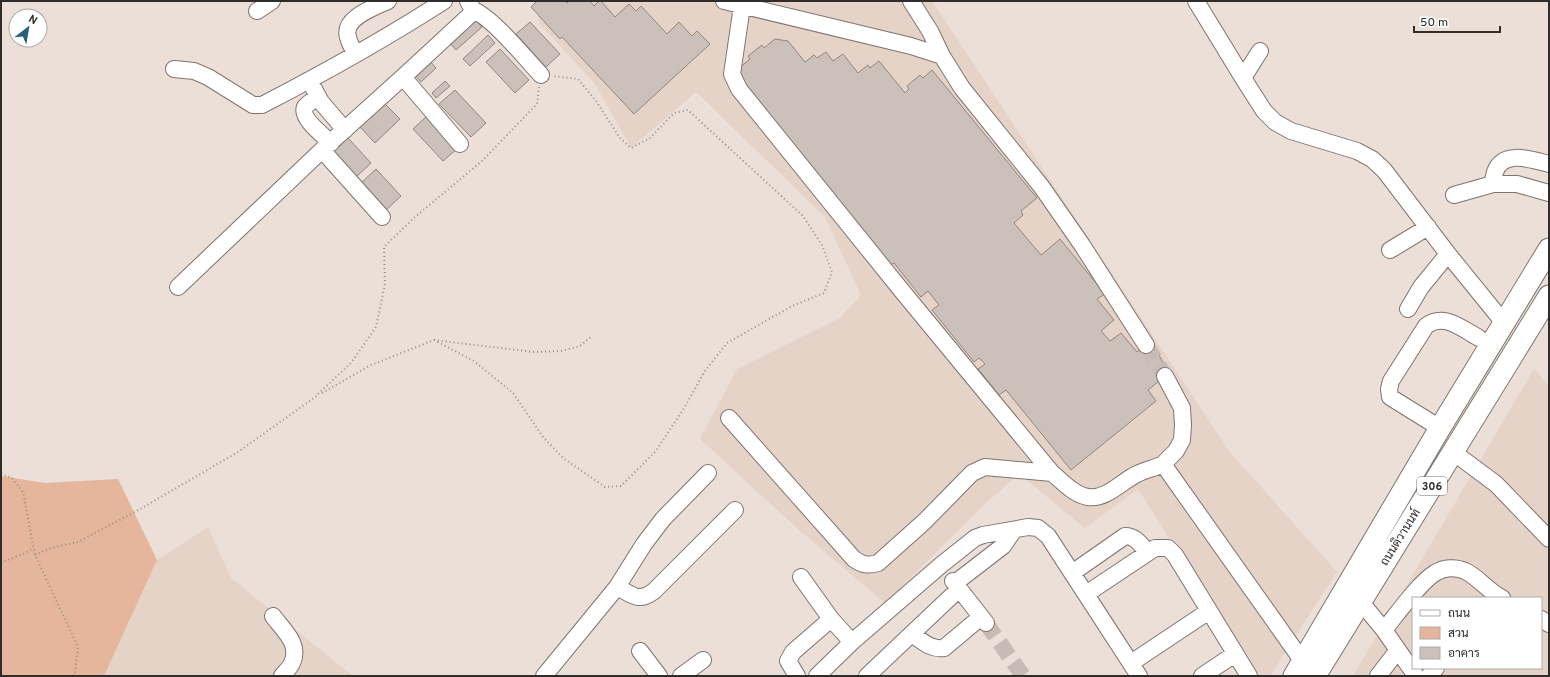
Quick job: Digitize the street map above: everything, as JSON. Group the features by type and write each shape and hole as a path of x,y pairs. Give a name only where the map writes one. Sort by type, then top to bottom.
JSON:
{"main road":[{"name":"ถนนติวานนท์","path":"1289,676 1298,667 1320,632 1440,428 1549,249"},
{"name":"ถนนติวานนท์","path":"1315,676 1360,601 1526,336 1549,296"},
{"path":"1504,323 1526,336"}],"street":[{"path":"257,11 272,1"},
{"path":"356,54 347,36 348,26 355,17 388,1"},
{"path":"174,69 194,71 208,77 253,105 262,105 310,80 411,23 444,1"},
{"path":"724,1 911,46 942,56"},
{"path":"911,1 930,31 942,56 962,88 1046,193 1086,251 1146,345"},
{"path":"1196,1 1264,111 1275,122 1291,131 1357,151 1372,159 1384,170 1448,254 1504,323"},
{"path":"471,6 480,12 541,75"},
{"path":"178,287 326,146 404,77 471,14 471,6"},
{"path":"742,6 732,74 739,89 902,291 1052,473 1075,491 1088,497 1099,496 1112,490 1137,474 1163,464 1176,451 1182,440 1183,425 1182,408 1166,376"},
{"path":"1243,78 1260,50"},
{"path":"404,77 460,144"},
{"path":"310,80 321,102 345,130"},
{"path":"318,97 305,108 304,112 306,118 382,217"},
{"path":"1493,184 1495,171 1498,166 1506,160 1518,157 1549,164"},
{"path":"1454,195 1493,184 1517,184 1549,193"},
{"path":"1390,250 1428,227"},
{"path":"1408,309 1421,287 1448,254"},
{"path":"1440,428 1390,397 1389,388 1391,381 1426,326 1432,321 1448,321 1479,338"},
{"path":"729,418 854,559 870,566 878,563 913,531 972,472 985,467 1052,473"},
{"path":"1453,452 1496,484 1549,539"},
{"path":"1163,464 1298,667"},
{"path":"544,676 617,587 644,544 663,519 708,473"},
{"path":"617,587 638,598 646,597 654,591 735,510"},
{"path":"818,676 852,642 941,565 975,538 983,535 1028,527 1038,528 1048,536 1135,670 1209,611"},
{"path":"867,676 912,634 957,586 1003,546 1014,530"},
{"path":"1072,573 1125,536 1131,536 1136,539 1147,552"},
{"path":"1086,594 1147,552 1155,548 1168,548 1176,555 1249,676"},
{"path":"912,634 930,647 938,649 944,648 983,620 941,565"},
{"path":"1384,630 1417,590 1435,573 1444,569 1454,568 1466,571 1498,597"},
{"path":"801,577 831,619 852,642"},
{"path":"1360,601 1384,630 1416,676"},
{"path":"273,616 292,639 294,650 292,663 282,676"},
{"path":"798,676 788,661 790,656 831,619"},
{"path":"1378,676 1398,650"},
{"path":"640,651 659,676"},
{"path":"1202,676 1235,654"},
{"path":"681,676 703,660"}],"path":[{"path":"318,394 351,363 376,327 385,284 384,247 415,216 482,160 537,104 541,75 578,79 596,101 620,138 632,148 650,138 674,113 688,110 802,216 822,245 832,272 824,293 792,306 728,343 705,371 683,410 655,452 621,486 605,487 563,458 543,437 513,393 474,361 434,340"},
{"path":"35,555 51,548 78,542 142,508 238,452 318,394 371,365 434,340 534,352 561,351 580,346 592,336"},
{"path":"1,474 12,478 23,492 35,548 35,555 78,647 75,673 73,676"},
{"path":"1,563 35,548"}],"shaded area":[{"path":"533,1 932,1 1229,451 1337,572 1270,676 1256,676 1138,489 1085,528 1019,474 985,504 885,603 799,530 700,439 737,369 840,318 861,295 825,217 696,92 631,148 595,84 540,24"},
{"path":"1534,369 1549,386 1549,676 1353,676"},
{"path":"208,527 231,578 353,676 104,676 157,560"}],"green space":[{"path":"1,476 45,483 118,479 157,560 104,676 1,676"}],"building":[{"path":"537,1 565,1 567,3 569,1 590,1 594,6 601,1 615,17 629,4 636,11 641,6 667,34 679,22 692,36 697,31 710,44 634,114 562,37 560,39 531,7"},
{"path":"475,20 482,27 456,50 450,43"},
{"path":"530,22 560,54 546,67 516,34"},
{"path":"488,35 495,43 470,66 463,59"},
{"path":"775,39 788,41 805,62 814,55 817,58 826,52 833,61 843,54 858,73 868,65 870,68 879,61 905,93 909,89 907,86 920,75 923,78 932,70 1037,198 1021,211 1023,215 1014,223 1041,255 1060,239 1105,294 1097,299 1114,320 1101,331 1110,341 1121,333 1137,352 1151,341 1169,373 1148,390 1156,401 1071,470 1006,390 999,395 978,369 985,364 979,358 974,362 932,310 939,305 928,291 921,297 894,263 889,266 734,72 750,59 748,56 762,45 764,48"},
{"path":"500,49 529,80 515,93 486,62"},
{"path":"430,61 436,68 421,82 415,75"},
{"path":"445,81 450,86 436,98 432,93"},
{"path":"455,90 486,123 471,137 439,104"},
{"path":"384,103 400,119 375,143 359,126"},
{"path":"428,115 458,148 443,161 413,129"},
{"path":"348,138 371,163 353,180 330,155"},
{"path":"376,169 401,196 384,212 359,185"}],"tunnel":[{"path":"1146,345 1165,376"},
{"path":"986,623 1023,676"}]}
